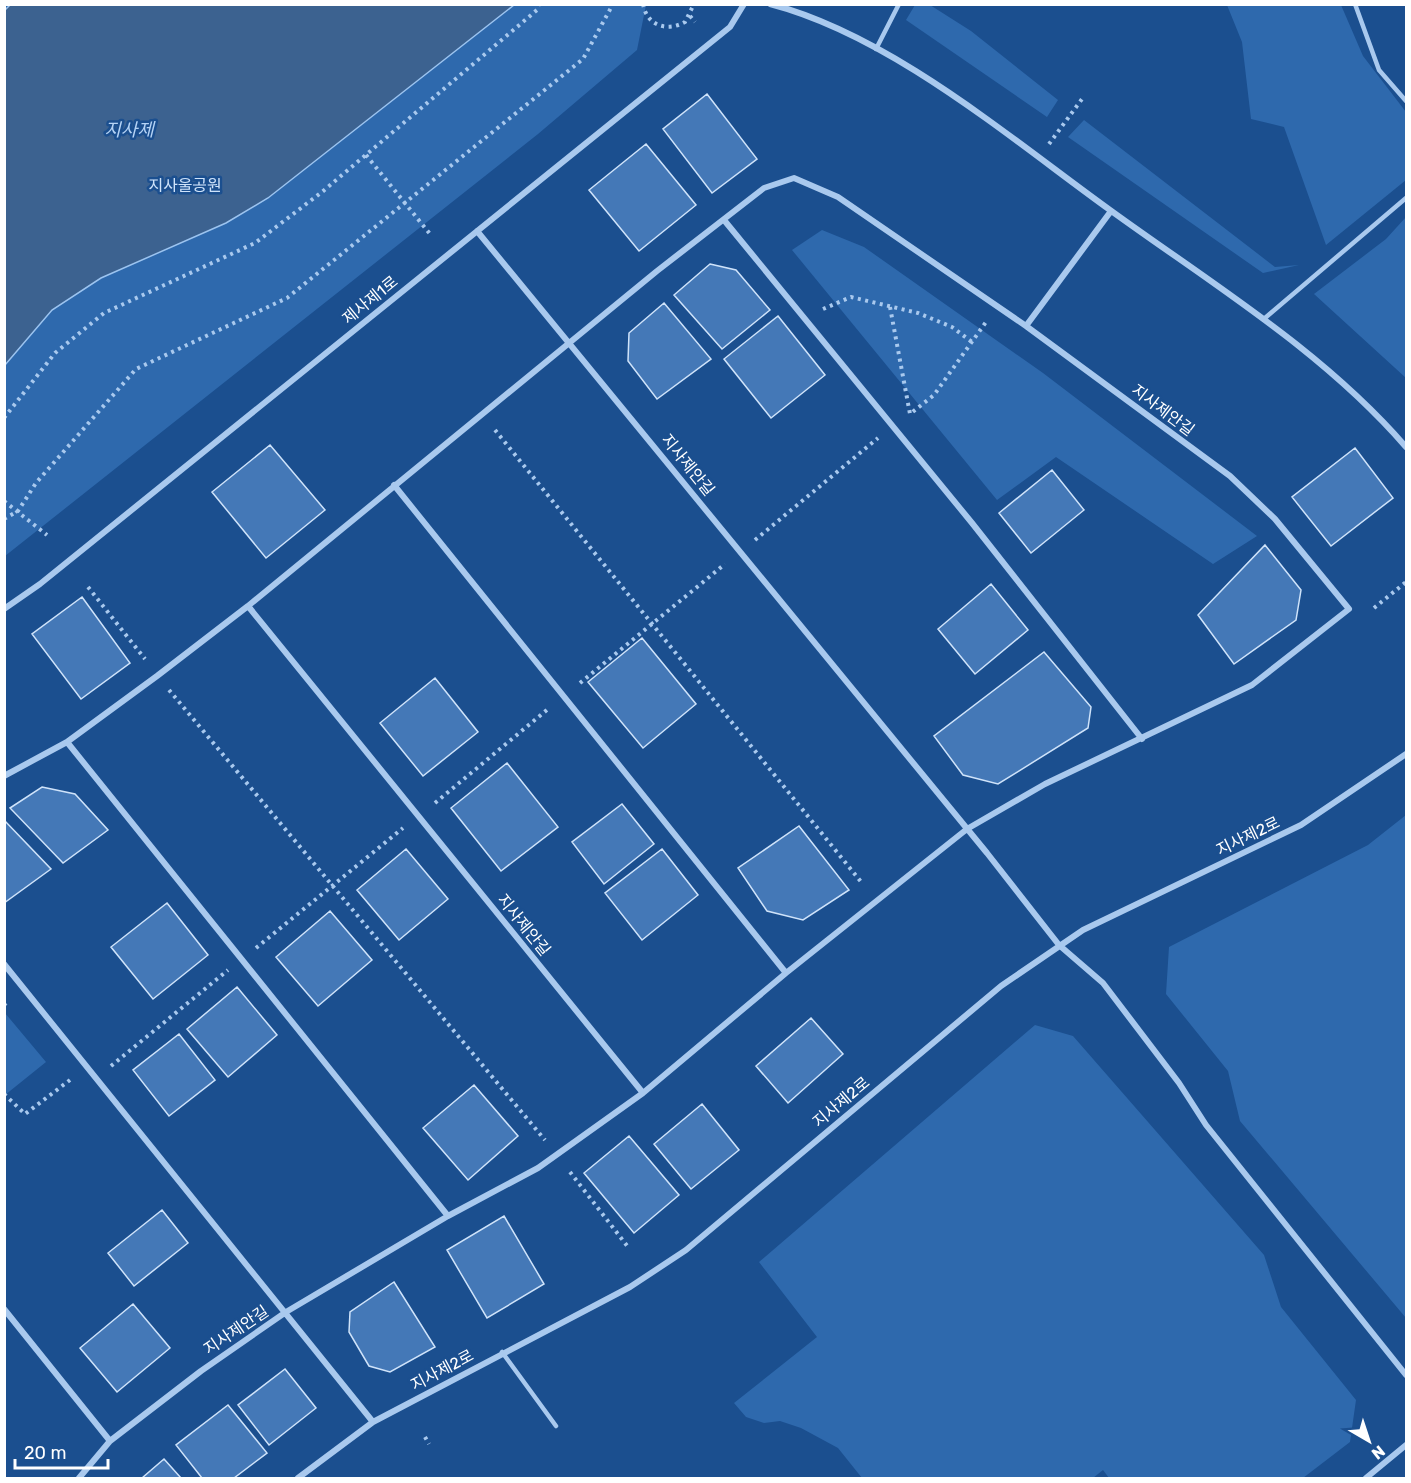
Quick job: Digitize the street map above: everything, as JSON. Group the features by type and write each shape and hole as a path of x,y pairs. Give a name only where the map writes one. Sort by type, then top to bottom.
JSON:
{"street":[{"name":"제사제1로","path":"4,609 47,578 730,27 744,4"},
{"path":"770,4 852,35 954,97 1111,211 1265,318 1322,365 1407,447"},
{"name":"지사제안길","path":"4,776 67,742 248,606 570,341 764,188 794,178 838,197 1026,326 1230,476 1275,519 1349,609 1252,685 1045,784 967,830 786,972 643,1094 538,1168 448,1216 286,1312 201,1371 110,1441 79,1479"},
{"path":"1026,326 1111,211"},
{"path":"724,220 972,523 1142,739"},
{"path":"477,231 570,341"},
{"name":"지사제안길","path":"570,341 967,830"},
{"path":"394,485 786,972"},
{"name":"지사제안길","path":"248,606 643,1094"},
{"path":"67,742 448,1216"},
{"name":"지사제2로","path":"297,1479 373,1422 502,1352 630,1287 686,1250 1001,986 1059,945 1083,930 1300,825 1407,754"},
{"path":"967,830 1059,945 1103,983 1179,1083 1206,1125 1407,1375"},
{"path":"4,964 373,1422"},
{"path":"4,1309 110,1441"},
{"path":"1366,1479 1407,1445"}],"lane":[{"path":"876,49 899,4"},
{"path":"1355,4 1379,70 1407,101"},
{"path":"1265,318 1407,198"},
{"path":"502,1352 556,1426"}],"path":[{"path":"4,418 55,353 104,313 255,243 366,155 537,10 539,4"},
{"path":"4,519 18,511 36,483 136,369 287,298 583,59 613,4"},
{"path":"643,4 646,16 660,26 677,27 690,16 694,4"},
{"path":"690,16 695,22"},
{"path":"1039,159 1082,99"},
{"path":"366,155 430,234"},
{"path":"823,309 851,297 918,313 952,327 972,342"},
{"path":"890,306 910,414 934,395 986,322"},
{"path":"495,430 862,883"},
{"path":"755,540 879,437"},
{"path":"4,501 47,535"},
{"path":"580,683 725,564"},
{"path":"1374,608 1407,582"},
{"path":"88,587 145,659"},
{"path":"167,687 547,1143"},
{"path":"435,803 548,709"},
{"path":"256,948 403,828"},
{"path":"109,1068 229,970"},
{"path":"4,1094 25,1114 70,1080"},
{"path":"570,1172 628,1247"},
{"path":"425,1437 429,1444"}],"green space":[{"name":"지사울공원","path":"5,5 646,5 637,50 538,134 5,556"},
{"path":"915,5 930,5 971,31 1058,100 1047,117 906,20"},
{"path":"1227,5 1341,5 1363,56 1406,112 1406,180 1326,245 1284,127 1251,119 1242,42"},
{"path":"1084,120 1275,267 1299,265 1263,273 1068,137"},
{"path":"1406,217 1406,378 1314,294 1386,239"},
{"path":"822,230 864,247 1043,373 1257,536 1213,564 1056,457 997,500 792,250"},
{"path":"1406,815 1406,1318 1240,1121 1228,1071 1166,994 1169,947 1368,845"},
{"path":"5,1013 46,1062 4,1095"},
{"path":"1035,1025 1073,1036 1264,1255 1281,1307 1356,1400 1350,1442 1303,1478 1109,1478 1103,1470 1093,1478 862,1478 838,1448 801,1428 780,1421 764,1423 746,1417 734,1403 817,1337 759,1262"}],"water":[{"name":"지사제","path":"11,4 514,5 268,198 226,223 101,278 52,310 5,365 4,11"}],"building":[{"path":"707,94 757,159 712,193 663,129"},
{"path":"646,144 696,205 639,251 589,190"},
{"path":"710,264 736,270 770,310 722,349 674,295"},
{"path":"664,303 711,359 657,399 628,361 629,333"},
{"path":"778,316 825,375 771,418 724,359"},
{"path":"270,445 325,510 266,558 212,492"},
{"path":"1355,448 1393,498 1331,546 1292,497"},
{"path":"1052,470 1084,510 1031,553 999,513"},
{"path":"1265,545 1301,590 1296,620 1234,664 1198,615"},
{"path":"991,584 1028,630 975,674 938,629"},
{"path":"82,597 130,663 81,699 32,634"},
{"path":"642,638 696,704 643,748 588,682"},
{"path":"1044,652 1091,707 1088,728 998,784 963,775 934,736"},
{"path":"435,678 478,732 423,776 380,723"},
{"path":"507,763 558,827 501,871 451,808"},
{"path":"42,787 75,794 108,830 63,863 10,808"},
{"path":"622,804 654,844 604,884 572,842"},
{"path":"4,820 51,869 4,903"},
{"path":"799,826 849,890 803,920 767,911 738,868"},
{"path":"406,849 448,899 399,940 357,890"},
{"path":"662,849 698,895 642,940 605,893"},
{"path":"167,903 208,955 153,999 111,947"},
{"path":"330,911 372,960 318,1006 276,957"},
{"path":"237,987 277,1035 228,1077 187,1029"},
{"path":"811,1018 843,1054 788,1103 756,1066"},
{"path":"179,1034 215,1080 169,1116 133,1070"},
{"path":"474,1085 518,1136 468,1180 423,1128"},
{"path":"702,1104 739,1150 691,1189 654,1144"},
{"path":"629,1136 679,1195 634,1233 584,1173"},
{"path":"162,1210 188,1243 134,1286 108,1253"},
{"path":"504,1216 544,1284 487,1318 447,1250"},
{"path":"394,1282 435,1347 390,1372 369,1366 349,1332 350,1312"},
{"path":"133,1304 170,1348 117,1392 80,1348"},
{"path":"285,1369 316,1408 269,1445 238,1405"},
{"path":"228,1405 267,1453 234,1478 202,1478 176,1445"},
{"path":"164,1459 181,1478 142,1478"}]}
